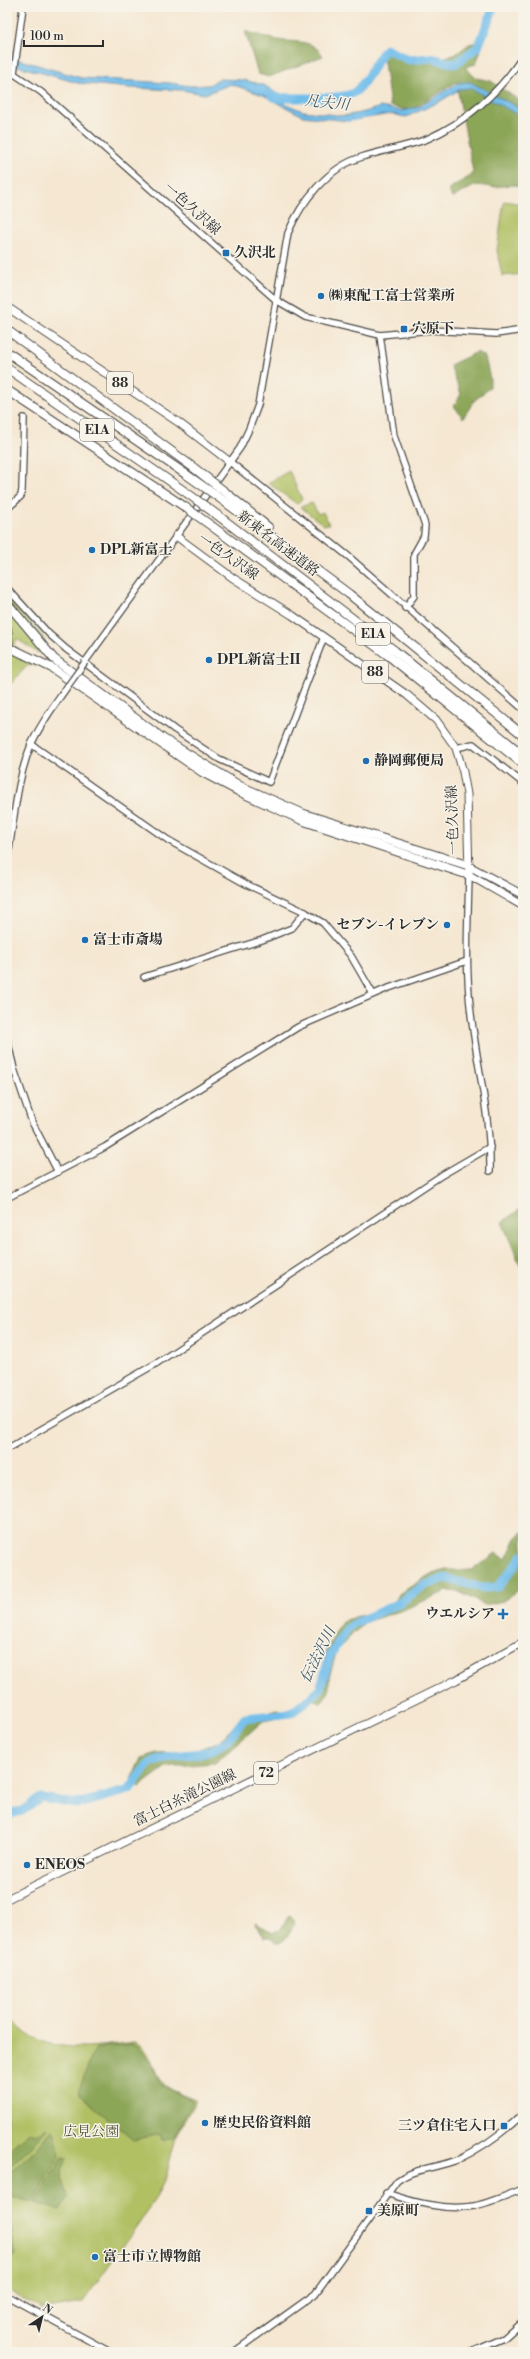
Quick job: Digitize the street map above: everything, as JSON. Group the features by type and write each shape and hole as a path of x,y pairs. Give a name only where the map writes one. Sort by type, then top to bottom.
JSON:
{"highway":[{"path":"7,330 194,468 223,496"},
{"name":"新東名高速道路","path":"7,352 188,475 223,496 348,594 523,735"},
{"name":"新東名高速道路","path":"7,368 220,517 395,651 523,755"},
{"path":"7,390 213,527 389,656 523,764"},
{"path":"7,603 54,659 165,740 210,769 240,786 304,814 467,864"},
{"path":"7,629 9,648 7,660"},
{"path":"15,650 52,668 202,772 238,791 304,821 469,875"}],"main road":[{"name":"88","path":"7,307 178,422 230,462"},
{"name":"一色久沢線","path":"176,536 233,578 324,636 424,708 448,735 456,748 463,772 467,794 467,864 469,875"},
{"name":"一色久沢線","path":"467,864 523,895"},
{"path":"469,875 523,906"},
{"name":"富士白糸滝公園線","path":"7,1899 456,1680 523,1642"}],"street":[{"path":"14,70 23,7"},
{"name":"一色久沢線","path":"176,536 240,448 258,405 288,233 303,205 322,183 334,172 360,157 416,143 457,123 495,91 523,56"},
{"name":"一色久沢線","path":"7,69 14,70 41,92 276,300 304,317 380,335 431,330 496,334 523,330"},
{"path":"380,335 394,436 425,525 424,536 414,554 414,596 405,608"},
{"path":"7,509 20,496 22,490 24,418"},
{"path":"230,462 330,542 523,709"},
{"path":"7,862 21,780 31,744 42,723 176,536"},
{"path":"7,588 49,634 181,734 219,759 269,782 324,636"},
{"path":"31,744 168,840 246,884 305,912 323,923 351,956 374,994"},
{"path":"456,748 473,744 523,783"},
{"path":"469,875 467,961 470,1014 490,1148 490,1171"},
{"path":"144,978 262,940 292,928 305,912"},
{"path":"7,1198 105,1147 298,1027 374,994 467,961"},
{"path":"7,1039 14,1069 32,1122 58,1172"},
{"path":"7,1449 157,1363 442,1175 490,1148"},
{"path":"234,2352 315,2294 386,2193 403,2177 456,2160 468,2154 504,2130 523,2114"},
{"path":"386,2193 408,2200 438,2205 468,2206 523,2189"},
{"path":"7,2296 110,2352"},
{"path":"472,2352 504,2338 523,2321"}],"green space":[{"path":"245,31 278,40 303,42 314,46 323,56 269,77 258,74"},
{"path":"484,41 476,64 465,67 476,78 491,81 523,103 523,187 514,185 493,187 476,185 452,198 448,189 469,177 473,172 456,82 410,111 390,106 383,55 391,50 402,60 435,60 456,54 469,44"},
{"path":"504,201 523,204 523,274 502,276 497,250"},
{"path":"477,352 485,357 490,379 490,387 474,401 463,418 454,406 461,394 450,365"},
{"path":"289,471 302,499 297,504 268,483"},
{"path":"312,503 318,514 323,512 329,524 324,525 300,507"},
{"path":"7,592 45,640 38,653 17,639 12,648 37,662 35,665 27,666 7,688"},
{"path":"523,1207 523,1272 502,1222"},
{"path":"523,1531 523,1587 503,1601 485,1605 459,1592 447,1591 403,1610 365,1622 337,1650 329,1677 329,1692 320,1704 311,1696 321,1682 326,1651 342,1621 376,1611 396,1600 399,1594 429,1575 447,1570 472,1570 496,1553 506,1559 516,1538"},
{"path":"276,1709 291,1713 284,1717 263,1721 215,1763 166,1767 139,1787 131,1781 141,1758 157,1753 192,1752 220,1741 244,1715 262,1714"},
{"path":"291,1916 295,1923 287,1937 279,1943 275,1943 271,1937 265,1937 255,1923 273,1932 280,1930 288,1917"},
{"name":"広見公園","path":"7,2014 27,2034 53,2044 79,2047 134,2042 140,2045 148,2054 158,2077 165,2085 196,2100 176,2136 166,2177 155,2200 83,2302 41,2309 7,2290"},
{"path":"132,2044 139,2047 148,2057 156,2076 165,2087 193,2101 174,2137 162,2140 160,2134 133,2140 78,2093 95,2048"},
{"path":"48,2129 7,2169 7,2151 28,2133 37,2135"},
{"path":"53,2130 56,2136 60,2156 33,2202 7,2196 8,2174 38,2147"},
{"path":"63,2157 67,2158 61,2178 63,2186 69,2197 60,2210 35,2203"},
{"path":"7,2210 11,2216 14,2252 16,2254 7,2260"}],"water":[{"path":"7,56 81,78 170,83 190,86 209,85 219,79 243,80 264,85 279,95 286,104 303,111 344,116 365,112 380,107 402,111 419,107 458,83 470,82 523,110 523,118 471,88 460,89 439,102 406,117 391,114 348,121 303,116 263,95 231,84 205,94 182,90 130,88 78,83 7,63"}],"waterway":[{"path":"271,95 276,98 329,98 349,95 360,88 386,49 409,60 431,58 455,64 478,47 494,7"},
{"name":"凡夫川","path":"348,121 374,116"},
{"name":"伝法沢川","path":"7,1815 22,1811 41,1798 78,1804 129,1790 148,1765 156,1760 201,1753 214,1749 227,1741 245,1718 291,1713 320,1689 330,1656 346,1630 353,1624 399,1603 423,1586 445,1578 482,1588 498,1587 523,1555"}],"place":[{"name":"久沢北","path":"226,253"},
{"name":"㈱東配工富士営業所","path":"321,296"},
{"name":"穴原下","path":"404,329"},
{"name":"DPL新富士","path":"92,550"},
{"name":"DPL新富士II","path":"209,660"},
{"name":"静岡郵便局","path":"366,761"},
{"name":"セブン-イレブン","path":"447,925"},
{"name":"富士市斎場","path":"85,940"},
{"name":"ウエルシア","path":"503,1614"},
{"name":"ENEOS","path":"27,1865"},
{"name":"歴史民俗資料館","path":"205,2123"},
{"name":"三ツ倉住宅入口","path":"504,2126"},
{"name":"美原町","path":"369,2211"},
{"name":"富士市立博物館","path":"95,2257"}]}
